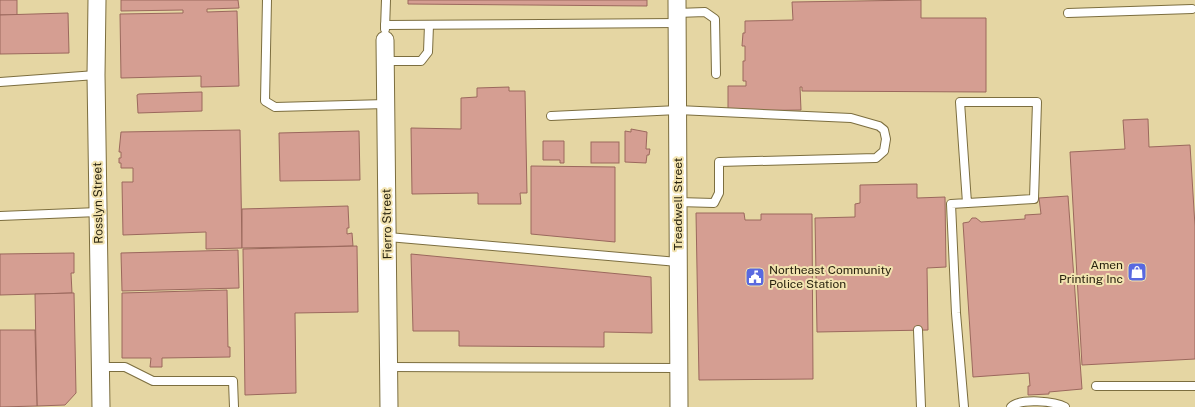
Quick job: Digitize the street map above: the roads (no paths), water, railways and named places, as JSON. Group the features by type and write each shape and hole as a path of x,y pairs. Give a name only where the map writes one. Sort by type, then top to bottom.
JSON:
{"street":[{"name":"Rosslyn Street","path":"97,0 96,75 101,407"},
{"name":"Treadwell Street","path":"677,12 679,407"},
{"name":"Fierro Street","path":"385,33 389,407"}],"lane":[{"path":"267,0 265,101 275,107 386,104"},
{"path":"386,0 385,33 429,25 677,12 705,12 715,19 716,74"},
{"path":"1068,13 1192,9"},
{"path":"385,61 420,60 428,52 429,25"},
{"path":"0,82 96,75"},
{"path":"964,407 956,313 951,204 1034,199 1037,102 960,102 967,203"},
{"path":"551,116 678,110 851,118 879,126 884,130 886,139 884,150 876,158 719,162 719,193 714,203 678,202"},
{"path":"0,216 98,212"},
{"path":"388,237 678,262"},
{"path":"918,330 922,407"},
{"path":"100,367 125,367 153,381 233,381 234,407"},
{"path":"389,367 679,368"},
{"path":"1096,386 1195,386"},
{"path":"1011,407 1013,405 1026,402 1054,402 1065,407"}],"place":[{"name":"Amen Printing Inc","path":"1137,272"},
{"name":"Northeast Community Police Station","path":"755,277"}]}
